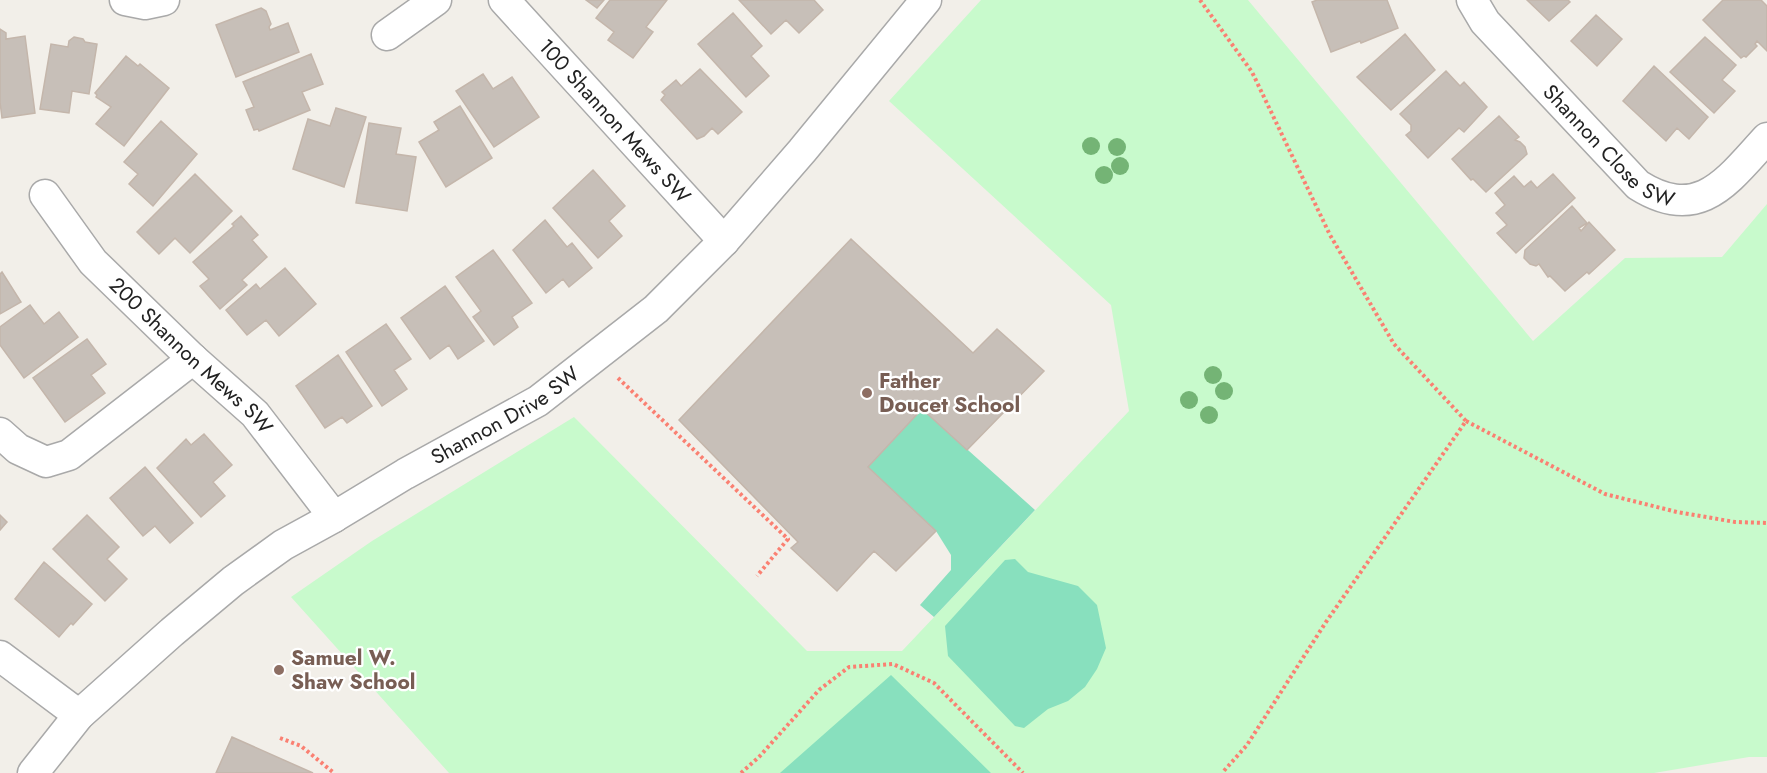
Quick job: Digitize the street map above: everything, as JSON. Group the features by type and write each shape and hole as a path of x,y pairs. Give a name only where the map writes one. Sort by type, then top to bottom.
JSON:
{"street":[{"path":"125,0 145,4 164,0"},
{"path":"387,35 436,0"},
{"name":"100 Shannon Mews SW","path":"504,0 724,241"},
{"name":"Shannon Drive SW","path":"33,773 80,715 172,632 233,581 283,545 405,474 538,401 656,309 724,241 802,151 926,0"},
{"name":"Shannon Close SW","path":"1472,0 1485,22 1638,185 1649,192 1675,201 1701,198 1715,191 1728,180 1767,138"},
{"name":"200 Shannon Mews SW","path":"45,195 93,262 255,414 334,517"},
{"path":"0,434 18,449 46,462 69,455 193,358"},
{"path":"0,656 80,715"}],"path":[{"path":"1200,0 1252,72 1330,235 1394,344 1466,421 1605,494 1677,512 1735,522 1767,523"},
{"path":"618,378 788,540 757,576"},
{"path":"1222,773 1247,745 1326,622 1466,421"},
{"path":"741,773 759,757 819,690 849,667 893,664 934,683 1023,773"},
{"path":"280,738 301,746 334,773"}],"green space":[{"path":"981,0 1248,0 1533,341 1625,258 1722,257 1767,204 1767,757 1749,757 1654,773 449,773 291,597 372,541 574,417 807,651 902,651 1129,411 1111,305 889,101"},
{"path":"922,409 1035,510 934,617 920,605 951,570 951,555 936,531 868,467"},
{"path":"1015,559 1028,572 1078,586 1097,605 1106,648 1097,669 1085,687 1068,701 1048,709 1024,728 1015,726 948,656 945,626 1005,560"},
{"path":"891,675 991,773 780,773"}],"building":[{"path":"586,0 604,0 597,8"},
{"path":"610,0 667,0 646,27 653,32 633,58 608,40 614,32 596,18"},
{"path":"739,0 814,0 823,10 799,33 786,20 771,34"},
{"path":"1317,0 1387,0 1398,28 1331,52 1312,2"},
{"path":"1527,0 1568,0 1570,2 1549,21"},
{"path":"1723,0 1761,0 1767,6 1767,51 1757,41 1755,44 1757,46 1746,57 1741,58 1703,20"},
{"path":"261,8 266,11 271,24 270,30 288,23 299,52 236,77 216,25"},
{"path":"733,13 762,46 751,56 769,76 746,97 698,44"},
{"path":"1596,15 1622,39 1597,66 1571,41"},
{"path":"0,29 6,33 6,39 25,36 35,113 2,118"},
{"path":"1405,34 1435,70 1391,110 1357,77"},
{"path":"74,37 97,44 89,94 72,91 69,113 40,109 51,44 68,47 69,41"},
{"path":"1705,37 1736,65 1722,80 1735,91 1714,113 1670,72"},
{"path":"311,54 323,84 302,92 310,110 259,131 254,130 246,110 254,107 243,82"},
{"path":"126,56 138,66 140,64 169,88 124,146 96,124 111,107 96,97 95,93"},
{"path":"1654,66 1708,117 1689,139 1677,128 1666,141 1623,101"},
{"path":"700,69 742,112 718,134 712,128 697,139 661,100 665,95 662,92 676,80 681,86"},
{"path":"1446,71 1460,86 1464,82 1487,107 1464,132 1459,128 1428,158 1406,135 1411,131 1411,125 1400,114"},
{"path":"483,74 493,89 512,77 539,117 494,147 456,91"},
{"path":"460,106 492,158 446,187 419,142 439,130 434,122"},
{"path":"336,108 366,117 344,187 293,169 308,119 330,126"},
{"path":"1499,116 1519,137 1515,140 1525,147 1527,154 1486,192 1473,179 1471,180 1452,159"},
{"path":"161,121 197,154 153,206 129,184 138,174 124,162"},
{"path":"369,123 401,128 396,154 416,157 407,211 356,203"},
{"path":"593,170 625,206 609,221 622,236 598,258 553,208"},
{"path":"195,174 232,211 190,253 175,238 159,254 137,232"},
{"path":"1553,174 1575,198 1516,253 1497,233 1507,225 1496,213 1505,205 1495,193 1514,176 1524,187 1531,181 1537,188"},
{"path":"1572,206 1587,223 1579,228 1581,231 1589,222 1615,250 1589,274 1587,272 1565,291 1550,276 1548,277 1539,264 1536,266 1530,264 1524,258 1525,250"},
{"path":"241,216 258,235 252,240 267,257 242,280 247,285 220,309 200,286 209,279 193,262 234,226 232,224"},
{"path":"545,220 567,247 572,243 592,268 569,287 563,279 546,293 513,250"},
{"path":"851,239 973,353 997,329 1044,371 967,450 922,409 868,467 936,531 896,571 874,551 837,591 791,548 798,542 679,420"},
{"path":"493,250 532,303 512,317 518,327 494,345 473,317 481,311 456,277"},
{"path":"285,268 316,304 279,336 266,320 247,335 226,310 256,284 260,289"},
{"path":"2,272 21,302 0,314 0,274"},
{"path":"445,286 484,341 458,359 449,345 430,359 401,318"},
{"path":"30,305 44,324 59,312 78,337 24,378 0,345 0,327"},
{"path":"386,324 411,359 394,370 407,389 382,406 346,352"},
{"path":"87,339 106,364 91,375 105,393 65,422 33,378"},
{"path":"338,355 372,406 347,423 342,417 325,428 296,386"},
{"path":"204,434 232,465 213,482 225,496 201,517 157,468 186,439 191,445"},
{"path":"145,467 193,523 170,543 155,526 143,536 110,498"},
{"path":"0,515 7,522 0,530"},
{"path":"87,515 119,547 107,559 127,579 105,601 53,549"},
{"path":"44,562 92,604 59,637 15,599"},
{"path":"232,737 313,773 216,773"}],"place":[{"name":"Father Doucet School","path":"867,393"},
{"name":"Samuel W. Shaw School","path":"279,670"}]}
